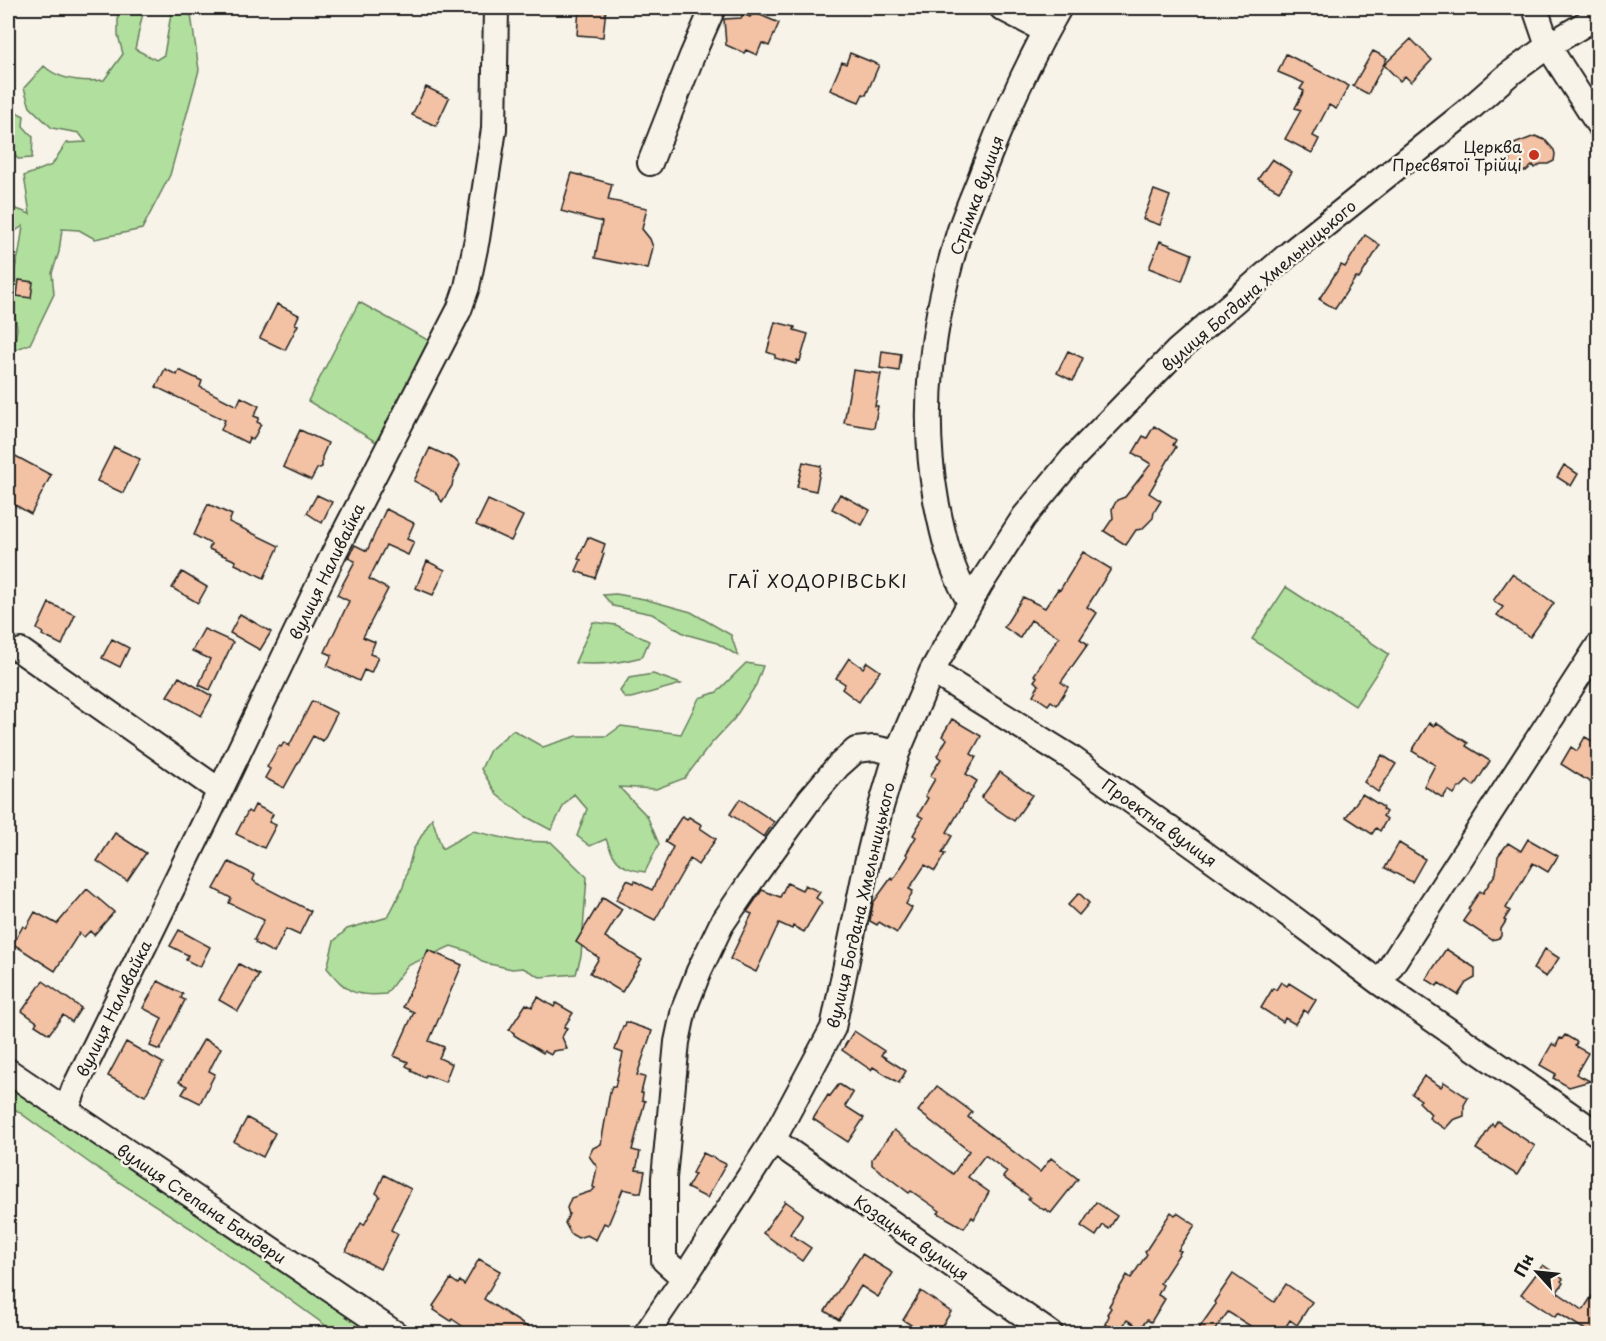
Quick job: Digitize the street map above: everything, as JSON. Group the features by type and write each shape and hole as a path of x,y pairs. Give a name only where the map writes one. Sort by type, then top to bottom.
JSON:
{"street":[{"name":"вулиця Наливайка","path":"66,1111 74,1089 334,553 459,310 477,239 494,129 496,8"},
{"path":"650,163 713,8"},
{"path":"1002,8 1046,31"},
{"name":"Стрімка вулиця","path":"970,602 959,584 942,536 933,484 927,416 937,315 958,234 1010,101 1059,8"},
{"path":"1535,8 1548,46 1599,124"},
{"name":"вулиця Богдана Хмельницького","path":"646,1334 773,1140 833,1028 872,842 897,753 932,671 970,602 1031,508 1073,458 1177,351 1290,253 1508,75 1548,46 1599,16"},
{"path":"1380,983 1599,646"},
{"path":"21,651 220,791"},
{"name":"Проектна вулиця","path":"932,671 1070,757 1380,983 1596,1126"},
{"path":"684,1278 664,1260 664,1178 677,1042 684,1009 699,970 721,925 755,875 838,766 856,750 874,748 897,753"},
{"name":"вулиця Степана Бандери","path":"8,1071 396,1334"},
{"name":"Козацька вулиця","path":"773,1140 1051,1334"}],"green space":[{"path":"114,8 144,8 135,49 156,60 164,55 172,8 190,8 199,70 170,175 142,229 95,239 79,230 62,229 59,252 52,273 54,294 30,344 14,350 17,328 10,286 19,253 23,226 8,236 8,207 30,214 24,176 52,165 66,143 86,142 79,133 52,128 30,107 24,88 44,66 64,78 104,80 123,54 118,35 118,16"},
{"path":"8,108 24,116 23,126 33,137 32,158 18,159 8,147"},
{"path":"359,302 435,344 381,445 308,401"},
{"path":"1286,587 1389,654 1355,706 1252,639"},
{"path":"616,594 691,612 731,635 738,656 717,643 685,634 652,614 613,606 603,595"},
{"path":"593,622 616,625 649,641 642,657 608,663 575,663"},
{"path":"746,663 763,666 756,685 734,719 710,745 685,778 656,789 619,787 647,816 659,844 645,872 630,869 620,863 612,853 606,839 590,846 577,836 587,809 574,794 564,805 551,830 525,816 497,795 481,769 490,750 513,730 543,747 577,736 607,736 621,726 681,734 699,698 717,692"},
{"path":"653,674 681,684 631,698 625,698 620,691 629,678"},
{"path":"432,818 442,849 473,831 517,841 551,842 587,877 581,956 576,974 540,977 523,968 512,969 485,963 467,951 451,946 407,966 386,994 366,995 352,991 334,976 327,968 334,941 347,929 388,917 403,887 413,850"},
{"path":"8,1085 125,1161 377,1333 336,1333 195,1231 91,1164 8,1104"}],"building":[{"path":"579,8 606,8 603,37 577,35"},
{"path":"753,12 779,23 769,46 762,43 757,55 746,50 744,53 726,45 724,19 741,18 743,14 750,17"},
{"path":"1411,39 1432,60 1411,82 1405,76 1400,81 1384,65"},
{"path":"1373,51 1387,58 1368,94 1353,86"},
{"path":"850,53 879,65 866,95 863,94 859,102 830,90 842,62 846,64"},
{"path":"1286,54 1349,86 1336,109 1329,105 1313,136 1319,139 1312,153 1285,139 1301,110 1295,108 1304,91 1300,89 1304,83 1278,72"},
{"path":"426,87 449,98 436,126 412,115"},
{"name":"Церква Пресвятої Трійці","path":"1535,136 1545,140 1554,150 1554,161 1535,168 1533,165 1526,171 1516,171 1510,164 1510,157 1519,149 1514,144"},
{"path":"1272,159 1292,172 1279,191 1258,179"},
{"path":"572,173 612,184 608,200 647,208 642,229 653,247 648,269 595,258 602,222 561,211"},
{"path":"1154,190 1170,196 1160,225 1143,219"},
{"path":"1365,235 1380,245 1359,279 1356,277 1335,309 1319,299 1341,265 1345,267"},
{"path":"1160,241 1192,254 1182,281 1149,268"},
{"path":"19,280 33,282 31,298 17,296"},
{"path":"277,304 299,315 295,324 298,325 285,350 260,338"},
{"path":"775,322 795,327 794,330 808,334 800,361 797,360 796,364 775,358 775,355 767,352"},
{"path":"882,351 901,354 899,371 880,368"},
{"path":"1068,351 1083,358 1073,381 1057,373"},
{"path":"165,369 177,375 179,370 202,381 200,387 237,406 241,397 259,406 254,416 259,418 257,422 261,424 253,440 249,438 247,443 221,430 225,420 156,387"},
{"path":"853,370 881,374 875,406 878,406 874,428 844,423"},
{"path":"1154,426 1176,440 1173,445 1176,447 1149,493 1161,501 1153,518 1142,529 1136,530 1126,545 1104,531 1113,518 1112,509 1117,500 1125,497 1151,464 1133,453 1143,436 1147,438"},
{"path":"300,430 328,443 322,457 322,467 317,469 311,480 283,467"},
{"path":"114,447 140,459 123,493 97,481"},
{"path":"430,448 454,459 460,465 452,486 442,502 435,492 414,481"},
{"path":"8,452 51,475 31,514 8,501"},
{"path":"803,462 821,466 816,491 797,487"},
{"path":"1564,465 1578,474 1571,486 1557,477"},
{"path":"840,494 870,510 862,525 832,509"},
{"path":"317,495 332,502 322,523 307,513"},
{"path":"488,500 523,516 511,541 476,525"},
{"path":"208,504 232,515 229,522 279,546 264,578 235,564 236,561 209,549 211,544 194,535"},
{"path":"386,509 414,523 407,539 414,542 408,555 386,545 369,579 388,589 363,637 375,642 370,654 378,657 371,673 364,670 359,681 327,666 332,655 325,652 349,601 337,595 355,561 348,558 355,545 367,551"},
{"path":"588,537 605,544 602,553 604,554 595,578 576,571 581,560 578,559"},
{"path":"1083,552 1111,569 1087,607 1097,613 1080,639 1088,644 1061,682 1068,687 1057,705 1051,701 1048,705 1033,695 1039,685 1034,681 1037,677 1034,675 1059,637 1031,620 1020,638 1004,627 1023,597 1045,608 1058,589 1060,590"},
{"path":"427,561 445,570 433,595 416,588"},
{"path":"182,572 207,587 198,603 172,588"},
{"path":"1512,574 1554,603 1530,637 1497,615 1503,607 1493,601"},
{"path":"49,603 75,615 62,645 42,635 43,633 37,629"},
{"path":"240,614 271,632 260,650 230,633"},
{"path":"204,629 233,642 210,690 199,685 210,659 192,651"},
{"path":"112,639 129,648 120,667 102,658"},
{"path":"849,658 863,668 867,662 880,671 859,702 842,689 845,684 836,678"},
{"path":"179,677 212,696 201,716 167,696"},
{"path":"312,701 337,713 323,741 313,736 284,788 265,778 270,769 267,767 279,746 281,747 284,742 289,746"},
{"path":"952,719 981,736 971,754 976,757 966,774 977,781 947,832 952,836 935,871 925,865 909,889 913,891 906,904 912,908 897,933 879,922 877,925 870,921 873,903 891,878 893,880 908,856 906,854 916,837 913,835 923,818 918,815 935,779 930,776 941,759 937,756 947,739 942,736"},
{"path":"1429,723 1434,726 1436,723 1468,743 1466,746 1490,761 1474,786 1467,781 1454,794 1448,790 1443,798 1424,786 1435,765 1412,751"},
{"path":"1585,737 1599,745 1599,788 1561,764 1571,747 1577,751"},
{"path":"1382,755 1396,764 1378,792 1364,782"},
{"path":"1000,772 1032,795 1014,821 981,798"},
{"path":"1362,794 1383,807 1382,809 1386,812 1383,816 1387,819 1380,831 1376,828 1372,834 1346,817"},
{"path":"740,799 774,822 764,837 730,814"},
{"path":"255,805 273,814 269,822 276,825 264,848 236,834 248,811 251,813"},
{"path":"682,816 687,819 689,817 702,825 700,828 716,839 698,865 690,859 655,920 616,900 627,880 634,883 635,881 652,890 673,847 665,842"},
{"path":"115,833 146,853 127,881 97,861"},
{"path":"1528,839 1558,856 1548,872 1533,863 1506,908 1510,911 1504,920 1506,921 1501,929 1501,936 1492,940 1463,921 1480,891 1483,893 1496,873 1498,856 1508,843 1521,851"},
{"path":"1399,843 1425,859 1412,882 1385,868"},
{"path":"229,862 255,875 253,880 256,883 311,911 299,935 286,929 274,953 255,943 254,940 264,920 229,903 231,898 214,889"},
{"path":"787,883 802,890 805,885 820,892 816,898 822,902 804,932 793,926 792,929 779,923 756,972 730,959 752,914 747,912 762,890 780,897"},
{"path":"87,889 114,912 94,935 90,931 84,937 79,933 55,971 13,944 23,926 26,928 35,912 57,924"},
{"path":"1079,893 1089,903 1079,915 1068,905"},
{"path":"603,897 622,909 605,937 642,960 622,992 590,973 599,958 576,942"},
{"path":"179,930 210,947 200,967 186,960 188,955 170,946"},
{"path":"1446,949 1475,968 1475,978 1466,983 1458,995 1439,983 1437,986 1426,979"},
{"path":"1545,949 1559,958 1546,977 1533,969"},
{"path":"428,950 462,965 429,1041 444,1047 439,1058 452,1064 445,1082 426,1075 425,1078 411,1071 412,1069 406,1066 408,1062 394,1056 414,1012 403,1007"},
{"path":"239,964 259,975 238,1011 219,1000"},
{"path":"43,981 81,1008 72,1022 63,1015 49,1034 35,1025 37,1022 22,1011"},
{"path":"158,981 183,994 181,998 185,1000 160,1050 150,1046 162,1018 143,1008"},
{"path":"1281,982 1287,986 1289,983 1316,1000 1308,1013 1304,1010 1295,1024 1285,1018 1283,1022 1261,1008 1273,988 1276,990"},
{"path":"538,997 554,1007 556,1003 573,1013 564,1027 567,1028 562,1037 567,1049 553,1051 551,1055 544,1051 543,1053 509,1030 526,1004 532,1007"},
{"path":"626,1022 652,1031 637,1075 645,1077 641,1093 643,1093 642,1100 645,1101 632,1150 640,1152 636,1170 645,1171 641,1193 623,1189 608,1225 604,1223 596,1240 587,1235 578,1238 571,1234 565,1223 569,1214 567,1208 571,1198 595,1188 593,1187 597,1167 589,1156 593,1148 601,1144 610,1092 612,1086 615,1087 623,1053 615,1050"},
{"path":"854,1031 884,1051 881,1055 906,1071 899,1083 873,1067 871,1070 842,1050"},
{"path":"1565,1035 1577,1042 1575,1046 1588,1053 1576,1074 1590,1081 1569,1087 1553,1078 1556,1074 1540,1065 1552,1044 1556,1046 1560,1038 1562,1039"},
{"path":"204,1039 221,1048 209,1071 215,1074 200,1103 182,1094 187,1086 179,1082"},
{"path":"126,1042 163,1063 145,1096 108,1076"},
{"path":"1424,1076 1441,1087 1444,1082 1468,1098 1464,1105 1464,1116 1453,1120 1445,1129 1429,1118 1431,1114 1419,1102 1421,1100 1412,1094"},
{"path":"839,1084 853,1093 845,1106 864,1118 848,1142 813,1119 828,1095 830,1096"},
{"path":"937,1086 972,1112 968,1117 1040,1172 1051,1158 1078,1179 1051,1213 1028,1199 1030,1197 1003,1177 1007,1172 985,1155 968,1177 989,1192 974,1219 972,1217 964,1228 938,1213 940,1211 911,1191 909,1193 872,1165 872,1159 894,1130 953,1174 969,1151 918,1111"},
{"path":"247,1118 275,1133 263,1157 234,1142"},
{"path":"1497,1121 1535,1146 1517,1175 1476,1149 1492,1124 1494,1126"},
{"path":"703,1153 726,1164 707,1198 687,1188"},
{"path":"384,1175 411,1189 391,1230 398,1234 380,1269 346,1251 361,1223 364,1225 380,1196 376,1193"},
{"path":"785,1201 803,1214 790,1234 811,1248 802,1261 763,1233"},
{"path":"1096,1202 1117,1216 1109,1229 1103,1225 1096,1236 1081,1226"},
{"path":"1171,1212 1175,1215 1177,1213 1195,1225 1160,1283 1163,1285 1158,1295 1165,1299 1151,1322 1147,1320 1140,1328 1127,1320 1119,1332 1105,1324 1111,1308 1109,1306 1127,1275 1131,1278 1147,1254 1145,1252"},
{"path":"862,1254 893,1273 878,1297 861,1286 839,1320 825,1311"},
{"path":"479,1259 500,1271 484,1299 538,1334 474,1334 434,1310 433,1306 451,1279 458,1284 460,1281 464,1285"},
{"path":"1543,1265 1563,1279 1557,1292 1583,1310 1599,1285 1599,1334 1592,1334 1558,1313 1555,1317 1521,1294"},
{"path":"1233,1274 1274,1302 1286,1284 1312,1302 1297,1325 1290,1320 1281,1334 1263,1334 1228,1312 1212,1334 1195,1334"},
{"path":"921,1291 951,1312 937,1334 917,1334 909,1328 911,1325 903,1320"}],"place":[{"name":"Церква Пресвятої Трійці","path":"1534,155"}],"district":[{"name":"ГАЇ ХОДОРІВСЬКІ","path":"818,580"}]}
